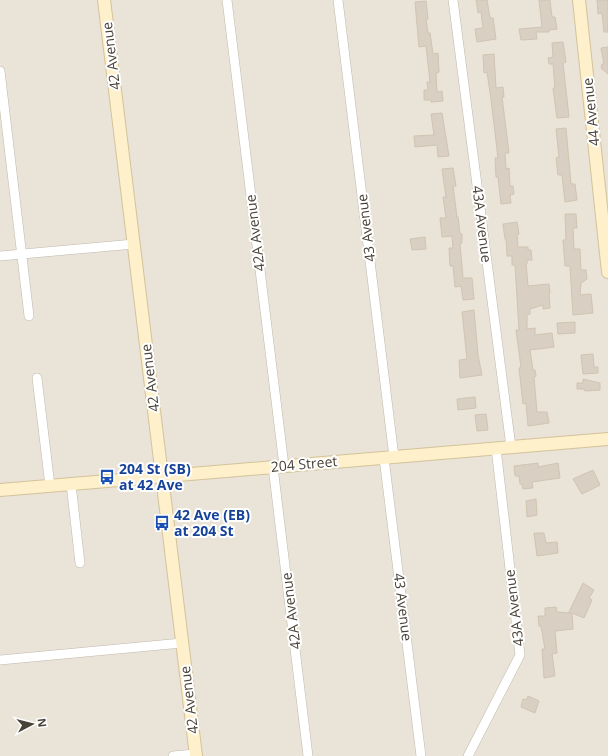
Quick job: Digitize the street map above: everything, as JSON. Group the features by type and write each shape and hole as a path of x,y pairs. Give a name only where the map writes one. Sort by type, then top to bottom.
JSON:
{"street":[{"name":"42 Avenue","path":"104,0 195,755"},
{"name":"42A Avenue","path":"227,0 308,756"},
{"name":"43 Avenue","path":"338,0 421,756"},
{"name":"43A Avenue","path":"453,0 511,447"},
{"name":"44 Avenue","path":"579,0 608,272"},
{"path":"0,71 29,316"},
{"path":"0,256 134,244"},
{"path":"37,378 50,486"},
{"name":"204 Street","path":"0,490 608,439"},
{"name":"43A Avenue","path":"468,756 520,655 496,448"},
{"path":"70,484 80,563"},
{"path":"0,660 182,643"},
{"path":"173,756 195,755"}],"shaded area":[{"path":"0,0 608,0 608,756 0,756"}],"building":[{"path":"476,0 487,0 490,18 493,18 496,39 477,42 475,29 483,28 481,12 478,13"},
{"path":"539,0 550,0 552,17 555,17 557,29 549,30 549,32 536,32 537,39 521,40 519,29 542,27"},
{"path":"597,0 608,0 608,32 604,32 602,13 598,14"},
{"path":"426,1 428,33 430,33 433,54 438,53 439,72 436,73 437,92 442,91 443,101 431,102 431,100 424,100 424,90 428,90 427,82 430,82 426,46 419,47 415,2"},
{"path":"563,42 566,62 563,63 569,117 557,118 553,88 555,88 553,64 549,64 548,58 553,57 552,43"},
{"path":"608,47 608,74 601,68 602,64 604,64 601,48"},
{"path":"494,54 496,88 503,87 504,97 502,97 509,153 505,153 506,169 509,168 510,186 513,186 514,194 510,195 511,203 501,204 498,177 496,177 495,158 498,158 491,99 487,72 484,73 483,55"},
{"path":"442,113 449,156 438,157 437,145 415,147 414,136 434,135 431,114"},
{"path":"566,128 571,184 575,184 577,200 565,202 562,175 558,175 556,158 559,157 556,129"},
{"path":"453,168 456,186 453,186 457,217 460,234 462,234 462,243 460,243 463,278 472,278 474,299 463,300 461,286 455,287 453,266 450,266 449,248 453,248 452,236 442,237 440,218 446,218 443,197 446,197 442,169"},
{"path":"565,214 576,214 577,228 573,228 574,249 580,249 581,270 586,270 587,279 581,283 580,295 591,294 593,313 573,315 570,266 565,266 563,240 566,240"},
{"path":"517,222 519,234 517,235 518,247 528,247 528,250 531,250 532,260 527,260 526,264 528,286 549,284 550,293 550,308 543,309 543,305 530,309 530,314 527,315 527,329 535,328 535,335 552,333 554,347 530,350 533,370 535,370 536,376 534,377 537,412 547,412 549,423 528,426 526,403 523,404 519,368 521,367 516,330 519,330 515,265 512,265 512,256 507,256 503,224"},
{"path":"425,237 426,249 412,250 410,239"},
{"path":"474,310 478,355 482,375 460,378 459,360 467,359 462,312"},
{"path":"575,322 575,333 558,334 557,323"},
{"path":"593,354 594,367 598,367 598,373 583,374 581,355"},
{"path":"583,379 600,383 600,390 585,391 584,389 577,389 577,383 583,383"},
{"path":"475,397 476,408 458,410 457,399"},
{"path":"486,414 488,430 477,431 475,415"},
{"path":"538,463 538,467 558,463 560,478 532,482 533,488 523,489 522,484 520,484 519,476 515,476 514,466"},
{"path":"593,470 600,485 582,494 573,479"},
{"path":"536,499 537,515 527,517 526,501"},
{"path":"534,533 544,533 546,543 557,542 558,553 537,556"},
{"path":"583,583 594,590 589,598 592,600 584,618 572,613 573,629 555,631 557,653 552,654 555,676 544,678 542,649 545,649 538,616 545,616 545,608 556,607 557,612 571,613 569,612"},
{"path":"528,696 539,701 535,713 521,707 523,699 526,700"}],"place":[{"name":"204 St (SB) at 42 Ave","path":"107,477"},
{"name":"42 Ave (EB) at 204 St","path":"162,523"}]}
